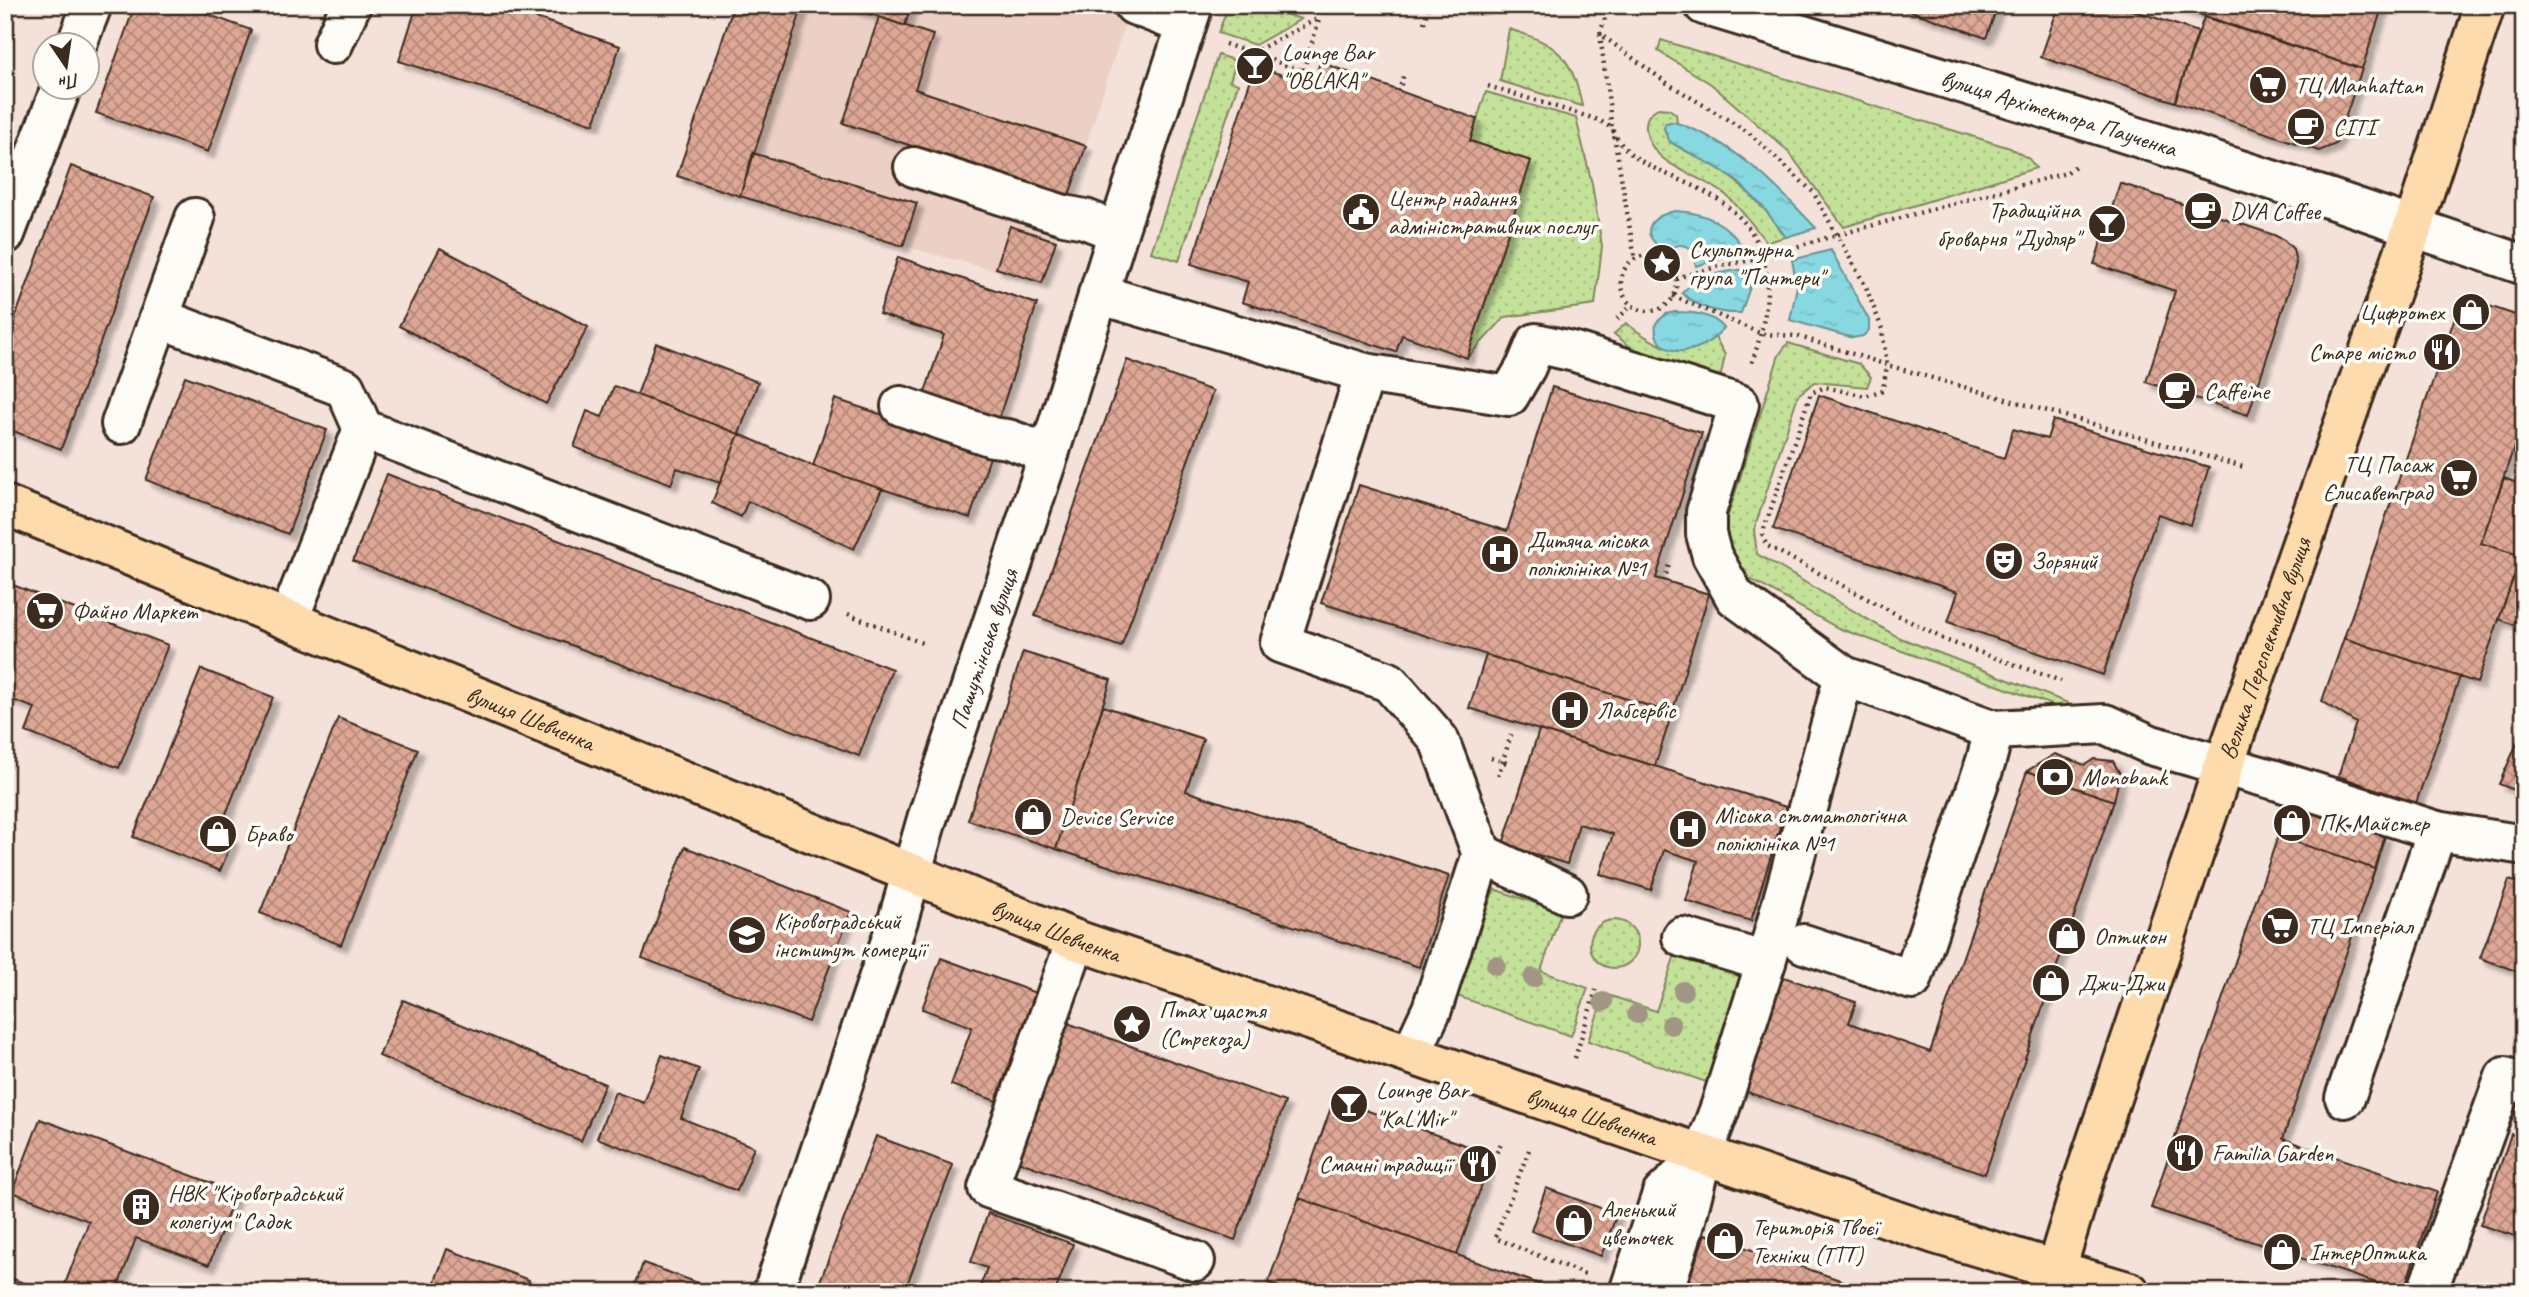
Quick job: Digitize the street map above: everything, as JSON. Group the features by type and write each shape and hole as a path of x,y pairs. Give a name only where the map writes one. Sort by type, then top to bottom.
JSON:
{"main road":[{"name":"Велика Перспективна вулиця","path":"2053,1281 2083,1181 2224,765 2413,227 2485,5"},
{"name":"вулиця Шевченка","path":"5,505 1076,940 1935,1234 2053,1281 2130,1292"}],"street":[{"path":"81,32 92,5"},
{"path":"333,44 351,5"},
{"path":"1133,5 1189,15"},
{"name":"вулиця Архітектора Паученка","path":"1714,8 2106,127 2524,265"},
{"name":"Пашутінська вулиця","path":"774,1292 898,920 927,819 1049,454 1189,15"},
{"path":"5,234 56,102"},
{"path":"915,167 1064,215 1085,219 1118,232"},
{"path":"121,424 195,218"},
{"path":"1098,294 1365,373 1509,396 1536,343 1575,352 1739,404 1706,512 1706,534 1712,556 1735,597 1844,676 1994,730 2105,724 2151,745 2437,831 2524,845"},
{"path":"159,318 345,388 363,429 289,619"},
{"path":"1365,373 1280,643 1389,682 1439,740 1482,854 1432,1009 1411,1054"},
{"path":"901,406 1049,454"},
{"path":"363,429 810,600"},
{"path":"1663,1292 1703,1156 1766,962 1844,676"},
{"path":"1804,944 1912,980 1994,730"},
{"path":"2345,1098 2437,831"},
{"path":"1482,854 1567,894"},
{"path":"1682,937 1766,962"},
{"path":"1076,940 988,1188 1195,1261"},
{"path":"2427,1292 2505,1077 2524,1084"},
{"path":"1629,1292 1662,1194 1703,1156"}],"path":[{"path":"1424,23 1429,5"},
{"path":"1609,5 1600,33 1635,259"},
{"path":"1220,42 1303,71 1320,17 1252,53"},
{"path":"1600,33 1667,83 1748,132 1813,192 1866,287 1882,329 1887,365 1883,390 1866,396 1820,387 1808,397 1764,529 1766,545 1945,640 2081,688 2105,724"},
{"path":"1399,92 1404,73"},
{"path":"1488,86 1599,120 1613,129 1626,148 1644,164 1702,189 1741,219 1760,243 1769,295 1762,334 1750,368"},
{"path":"1676,278 1764,258 1797,246 2066,173"},
{"path":"1653,256 1663,260 1673,270 1676,278 1673,296 1662,308 1653,311 1639,310 1631,306 1622,294 1621,280 1625,268 1635,259 1653,256"},
{"path":"1673,296 1762,334 1797,336 1887,365 2247,468"},
{"path":"1622,314 1631,306"},
{"path":"884,628 922,643"},
{"path":"1575,1058 1596,990"},
{"path":"1485,1159 1496,1154 1502,1141"},
{"path":"1529,1150 1495,1238 1591,1277"}],"shaded area":[{"path":"734,5 1131,5 1042,283 903,246 677,176"}],"green space":[{"path":"1229,5 1257,5 1301,19 1255,45 1218,33"},
{"path":"1509,29 1539,40 1560,54 1573,75 1582,106 1500,81"},
{"path":"1661,40 2010,148 2029,159 2036,168 1844,227 1788,151 1711,84 1658,51"},
{"path":"1218,55 1236,61 1230,81 1238,84 1179,261 1151,252"},
{"path":"1486,92 1576,118 1592,184 1602,246 1595,305 1505,317 1467,358 1531,161 1470,141"},
{"path":"1658,108 1669,109 1676,114 1677,122 1669,122 1664,128 1669,139 1678,147 1714,165 1738,183 1768,213 1786,237 1766,242 1727,196 1678,168 1657,152 1650,142 1646,122 1648,116"},
{"path":"1626,323 1658,344 1680,350 1703,345 1715,337 1725,355 1719,385 1641,355 1614,334"},
{"path":"1788,343 1859,364 1871,377 1867,387 1815,382 1798,395 1754,530 1757,554 1898,637 2068,703 2066,710 1838,628 1743,575 1725,549 1726,522 1779,355"},
{"path":"1494,889 1561,912 1541,971 1588,988 1571,1036 1457,996"},
{"path":"1614,920 1631,927 1638,944 1631,961 1614,968 1597,961 1590,944 1597,927"},
{"path":"1676,952 1744,975 1706,1082 1588,1041 1605,994 1656,1011"}],"water":[{"path":"1674,122 1715,140 1734,152 1785,195 1816,228 1786,237 1763,207 1738,182 1670,142 1664,128 1666,123"},
{"path":"1675,211 1714,220 1730,232 1743,248 1696,266 1688,247 1679,245 1667,251 1652,239 1650,228 1658,218"},
{"path":"1831,250 1869,320 1869,330 1863,336 1853,338 1790,320 1797,286 1792,260"},
{"path":"1750,269 1750,287 1741,313 1709,309 1682,293 1704,278 1722,272"},
{"path":"1675,312 1702,315 1724,328 1701,346 1681,351 1667,348 1658,339 1656,323 1666,314"}],"building":[{"path":"135,5 182,5 251,30 208,152 96,113"},
{"path":"417,5 497,5 620,46 594,124 399,61"},
{"path":"734,5 803,5 740,196 677,176"},
{"path":"844,5 911,5 905,26"},
{"path":"1894,5 1998,5 1986,38"},
{"path":"2059,5 2117,5 2198,32 2175,102 2041,57"},
{"path":"2172,5 2383,5 2362,69"},
{"path":"879,17 933,35 915,89 1086,146 1068,198 843,123"},
{"name":"ТЦ Manhattan","path":"2204,17 2362,69 2336,144 2319,151 2175,102"},
{"name":"Центр надання адміністративних послуг","path":"1320,62 1477,119 1470,141 1531,161 1467,358 1402,335 1396,352 1242,302 1248,282 1191,264 1255,66 1313,85"},
{"path":"753,153 917,203 903,246 740,196"},
{"path":"71,166 154,197 61,449 5,428 5,345"},
{"path":"2120,183 2274,235 2293,249 2296,263 2293,278 2248,415 2146,382 2175,291 2094,264"},
{"path":"1010,226 1056,241 1042,283 996,268"},
{"path":"440,248 588,327 546,404 399,326"},
{"path":"898,257 1037,304 998,420 924,395 944,335 879,314"},
{"path":"2489,306 2524,318 2524,418 2481,543 2521,556 2477,683 2344,638 2455,317"},
{"path":"656,343 758,382 739,434 637,395"},
{"path":"1127,360 1213,391 1121,647 1035,616"},
{"path":"185,376 327,430 288,534 146,480"},
{"path":"614,386 739,434 720,483 677,468 671,484 574,447 587,411 602,417"},
{"name":"Дитяча міська поліклініка №1","path":"1552,387 1702,433 1656,578 1709,594 1672,713 1321,603 1359,485 1507,531"},
{"name":"Зоряний","path":"1819,395 2004,458 2013,429 2047,439 2053,420 2209,467 2190,525 2158,514 2103,675 1948,622 1958,592 1773,529"},
{"path":"835,399 992,451 970,518 813,466"},
{"path":"739,434 813,466 882,489 854,549 748,501 741,517 712,503"},
{"path":"387,474 892,669 859,756 353,561"},
{"path":"2504,478 2524,486 2524,629 2499,619 2521,556 2481,543"},
{"path":"5,582 168,645 119,768 26,732 35,708 5,697"},
{"path":"2344,638 2460,677 2416,803 2338,776 2356,723 2322,701"},
{"path":"1023,652 1111,680 1056,849 968,820"},
{"name":"Лабсервіс","path":"1486,655 1672,713 1655,766 1469,708"},
{"path":"201,669 273,697 218,834 233,839 220,871 133,837"},
{"path":"1103,706 1203,739 1186,791 1449,876 1419,967 1056,849"},
{"path":"338,718 418,749 341,945 260,913"},
{"path":"2524,728 2524,794 2499,784"},
{"name":"Міська стоматологічна поліклініка №1","path":"1539,730 1786,807 1751,921 1686,901 1698,861 1664,850 1651,890 1600,874 1613,834 1579,824 1567,864 1503,844"},
{"path":"2055,754 2085,765 2094,759 2113,761 2120,774 2114,801 2027,771"},
{"path":"2027,771 2114,801 1985,1174 1738,1089 1778,975 1856,1002 1849,1023 1930,1052"},
{"path":"2289,803 2385,836 2375,869 2278,836"},
{"path":"2278,836 2375,869 2283,1139 2437,1192 2403,1292 2151,1208"},
{"name":"Кіровоградський інститут комерції","path":"685,847 851,912 808,1022 642,958"},
{"path":"2509,880 2524,885 2524,974 2480,958"},
{"path":"941,958 1036,993 996,1101 951,1085 972,1027 922,1009"},
{"path":"403,1000 605,1084 581,1141 379,1056"},
{"path":"1062,1021 1285,1102 1235,1240 1012,1159"},
{"path":"662,1055 699,1069 681,1118 754,1147 737,1191 597,1138 615,1092 644,1103"},
{"path":"1334,1099 1482,1151 1488,1167 1457,1255 1299,1198"},
{"name":"НВК \"Кіровоградський колегіум\" Садок","path":"40,1119 236,1192 209,1265 136,1238 116,1292 62,1292 89,1221 12,1192"},
{"path":"2511,1134 2524,1138 2524,1239 2480,1225"},
{"path":"876,1136 953,1165 904,1292 823,1292 817,1289"},
{"name":"Аленький цветочек","path":"1546,1188 1617,1214 1601,1256 1531,1231"},
{"path":"1299,1198 1562,1292 1292,1292 1268,1283"},
{"path":"988,1213 1073,1244 1055,1292 978,1292 987,1268 971,1262"},
{"path":"1705,1234 1761,1253 1875,1292 1685,1292"},
{"path":"447,1249 529,1280 525,1292 431,1292"},
{"path":"643,1263 704,1285 702,1292 633,1292"},
{"path":"5,1276 48,1292 5,1292"}],"place":[{"name":"Lounge Bar \"OBLAKA\"","path":"1255,66"},
{"name":"ТЦ Manhattan","path":"2268,85"},
{"name":"СІТІ","path":"2306,127"},
{"name":"DVA Coffee","path":"2203,211"},
{"name":"Центр надання адміністративних послуг","path":"1361,212"},
{"name":"Традиційна броварня \"Дудляр\"","path":"2107,224"},
{"name":"Скульптурна група \"Пантери\"","path":"1662,263"},
{"name":"Цифротех","path":"2471,312"},
{"name":"Старе місто","path":"2442,352"},
{"name":"Сaffeine","path":"2177,391"},
{"name":"ТЦ Пасаж Єлисаветград","path":"2459,478"},
{"name":"Дитяча міська поліклініка №1","path":"1500,554"},
{"name":"Зоряний","path":"2004,561"},
{"name":"Файно Маркет","path":"45,611"},
{"name":"Лабсервіс","path":"1570,710"},
{"name":"Monobank","path":"2055,777"},
{"name":"Device Service","path":"1033,817"},
{"name":"ПК Майстер","path":"2292,823"},
{"name":"Міська стоматологічна поліклініка №1","path":"1688,829"},
{"name":"Браво","path":"218,834"},
{"name":"ТЦ Імперіал","path":"2280,926"},
{"name":"Кіровоградський інститут комерції","path":"747,935"},
{"name":"Оптикон","path":"2067,936"},
{"name":"Джи-Джи","path":"2051,983"},
{"name":"Птах щастя (Стрекоза)","path":"1132,1024"},
{"name":"Lounge Bar \"KaL'Mir\"","path":"1349,1104"},
{"name":"Familia Garden","path":"2185,1153"},
{"name":"Смачні традиції","path":"1478,1164"},
{"name":"НВК \"Кіровоградський колегіум\" Садок","path":"141,1207"},
{"name":"Аленький цветочек","path":"1574,1223"},
{"name":"Територія Твоєї Техніки (ТТТ)","path":"1725,1241"},
{"name":"ІнтерОптика","path":"2282,1252"}]}
